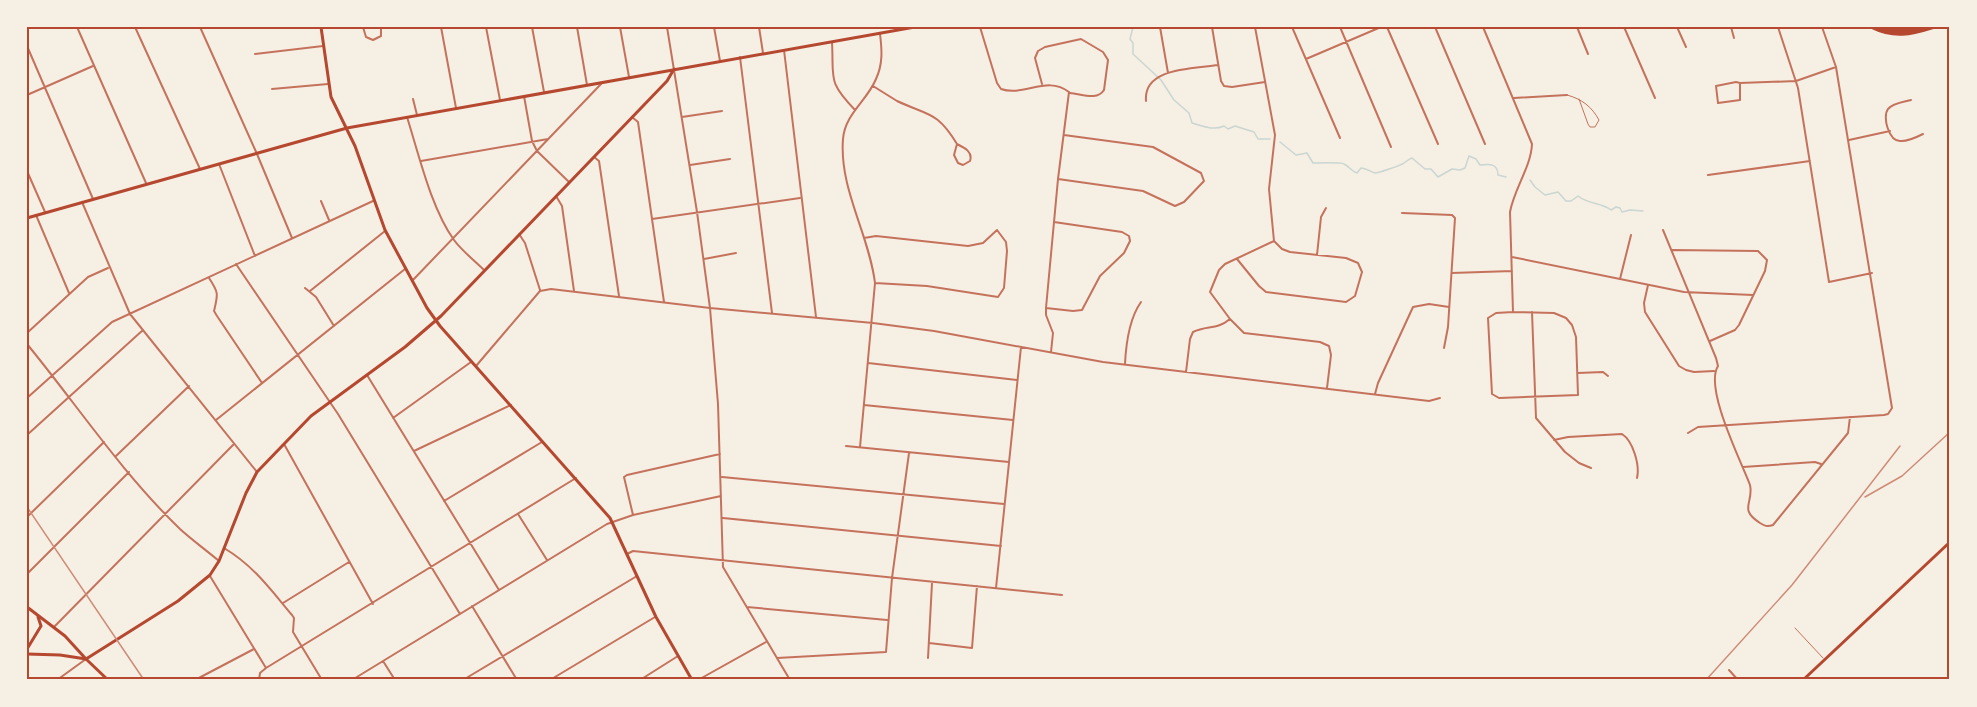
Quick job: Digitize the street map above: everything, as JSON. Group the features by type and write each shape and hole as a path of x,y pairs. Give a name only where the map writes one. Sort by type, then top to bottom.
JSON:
{"highway":[{"path":"1872,27 1899,35 1933,27"},
{"path":"1880,27 1910,31 1922,27"}],"main road":[{"path":"321,27 331,97 347,128 385,230 405,269 436,321 576,478 612,522 656,617 692,680"},
{"path":"27,218 347,128 915,27"},
{"path":"27,654 86,659 178,601 210,575 219,561 257,472 311,416 405,347 436,321 667,81 674,69"},
{"path":"1803,680 1950,542"},
{"path":"27,607 54,627 108,680"},
{"path":"27,649 41,626 36,613"}],"street":[{"path":"77,27 147,184"},
{"path":"135,27 200,169"},
{"path":"200,27 292,238"},
{"path":"363,27 366,37 373,40 381,36 381,27"},
{"path":"441,27 456,108"},
{"path":"486,27 500,100"},
{"path":"532,27 544,92"},
{"path":"577,27 587,85"},
{"path":"621,27 629,77"},
{"path":"667,27 698,212 710,308 722,477 723,567 790,680"},
{"path":"714,27 720,61"},
{"path":"759,27 763,53"},
{"path":"980,27 997,83 1001,89 1008,91 1042,84 1063,87 1069,92 1097,96 1104,90 1108,60 1103,52 1081,39 1045,47 1038,51 1035,58 1042,84"},
{"path":"1160,27 1168,73"},
{"path":"1212,27 1224,86 1265,82"},
{"path":"1237,259 1266,292 1346,302 1353,299 1362,276 1358,263 1346,258 1286,251 1274,241 1269,189 1275,135 1255,27"},
{"path":"1292,27 1340,138"},
{"path":"1340,27 1391,147"},
{"path":"1306,59 1381,27"},
{"path":"1388,27 1438,144"},
{"path":"1435,27 1485,144"},
{"path":"1483,27 1532,144 1510,212 1513,312"},
{"path":"1578,27 1588,54"},
{"path":"1677,27 1686,47"},
{"path":"1731,27 1734,38"},
{"path":"1778,27 1796,81 1829,282 1872,273"},
{"path":"1688,434 1698,427 1884,415 1890,412 1893,404 1836,67 1822,27"},
{"path":"1626,28 1655,98"},
{"path":"860,447 875,283 849,191 843,150 845,126 873,86 882,59 880,33"},
{"path":"832,41 833,81 842,96 855,110"},
{"path":"27,46 93,199"},
{"path":"255,54 323,46"},
{"path":"784,50 816,317"},
{"path":"740,57 771,313"},
{"path":"1146,101 1148,88 1153,79 1161,75 1218,65"},
{"path":"27,95 94,66"},
{"path":"1740,83 1740,100 1718,103 1716,86 1736,82 1796,81 1836,67"},
{"path":"412,281 603,82"},
{"path":"272,89 328,84"},
{"path":"873,86 896,100 934,116 944,125 957,144 968,150 970,161 963,165 958,163 954,155 957,144"},
{"path":"1051,353 1053,333 1046,315 1046,308 1069,92"},
{"path":"1514,98 1567,95"},
{"path":"524,96 532,141 537,151 570,182"},
{"path":"414,99 417,115"},
{"path":"1911,100 1892,106 1887,111 1886,118 1890,131 1894,139 1900,141 1923,134"},
{"path":"682,117 722,111"},
{"path":"407,117 434,201 453,239 484,270"},
{"path":"632,117 638,123 664,302"},
{"path":"1849,140 1890,131"},
{"path":"1058,179 1143,191 1175,206 1184,202 1204,181 1201,173 1153,147 1064,135"},
{"path":"421,161 548,139"},
{"path":"594,157 599,161 620,297"},
{"path":"690,165 730,159"},
{"path":"1708,175 1810,161"},
{"path":"219,164 255,256"},
{"path":"27,171 45,213"},
{"path":"556,196 562,206 574,291"},
{"path":"652,219 801,198"},
{"path":"321,201 329,220"},
{"path":"27,398 108,325 373,201"},
{"path":"82,202 130,314 257,472"},
{"path":"1317,255 1321,217 1326,208"},
{"path":"1402,213 1452,215 1455,218 1450,307 1444,348"},
{"path":"36,215 70,294"},
{"path":"1046,308 1082,310 1100,276 1124,253 1130,241 1129,237 1122,232 1054,222"},
{"path":"310,291 385,230"},
{"path":"1663,230 1710,341 1717,362 1714,371 1717,400 1751,489 1747,507 1749,513 1762,525 1770,526 1775,522 1848,433 1850,417"},
{"path":"864,238 876,236 971,246 986,241 998,231 1007,248 1004,288 998,297 927,286 875,283"},
{"path":"519,234 525,243 540,291"},
{"path":"1620,279 1631,235"},
{"path":"1274,241 1219,270 1210,292 1230,319 1248,334 1325,343 1331,351 1327,388"},
{"path":"1671,250 1758,251 1765,256 1767,264 1737,328 1710,341"},
{"path":"704,259 736,253"},
{"path":"1512,257 1689,293 1753,295"},
{"path":"236,264 329,402 460,614"},
{"path":"27,333 88,277 109,267"},
{"path":"216,420 405,269"},
{"path":"1452,273 1512,271"},
{"path":"209,278 218,293 214,311 262,383"},
{"path":"1648,285 1644,303 1645,312 1675,363 1686,370 1714,371"},
{"path":"305,288 310,291 334,326"},
{"path":"476,366 540,291 551,289 710,308 873,323 934,331 1125,364 1429,401 1440,398"},
{"path":"1125,364 1131,324 1135,310 1141,302"},
{"path":"1376,394 1378,383 1411,310 1422,304 1450,307"},
{"path":"1513,312 1558,314 1572,325 1575,333 1578,394 1499,398 1492,394 1488,318 1496,313 1513,312"},
{"path":"1532,312 1536,418 1554,440 1579,464 1591,468"},
{"path":"1186,372 1193,332 1203,328 1220,327 1230,319"},
{"path":"27,435 143,329"},
{"path":"27,344 68,398 165,514 219,561"},
{"path":"996,588 1021,347"},
{"path":"393,418 472,362"},
{"path":"868,363 1017,380"},
{"path":"1578,373 1603,372 1608,376"},
{"path":"367,375 499,590"},
{"path":"116,456 189,386"},
{"path":"414,452 511,405"},
{"path":"864,405 1013,420"},
{"path":"1554,440 1622,434 1629,440 1636,460 1638,473 1636,478"},
{"path":"27,517 104,442"},
{"path":"444,501 543,442"},
{"path":"54,627 234,444"},
{"path":"284,444 373,604"},
{"path":"846,446 1009,462"},
{"path":"777,658 884,653 887,650 892,578 909,453"},
{"path":"633,515 624,477 720,454"},
{"path":"1743,468 1815,462 1822,464"},
{"path":"27,574 129,472"},
{"path":"722,477 1004,504"},
{"path":"259,680 260,673 266,668 576,478"},
{"path":"352,680 612,522 722,495"},
{"path":"518,514 547,560"},
{"path":"723,518 1000,546"},
{"path":"224,548 248,564 294,618 293,632 322,680"},
{"path":"627,554 633,551 1062,595"},
{"path":"282,603 350,561"},
{"path":"210,575 266,668"},
{"path":"463,680 637,576"},
{"path":"928,658 932,583"},
{"path":"929,643 972,648 977,586"},
{"path":"472,606 517,680"},
{"path":"747,607 888,620"},
{"path":"550,680 656,617"},
{"path":"698,680 767,642"},
{"path":"195,680 254,649"},
{"path":"640,680 678,656"},
{"path":"57,680 86,659"},
{"path":"383,661 395,680"},
{"path":"1729,670 1738,680"}],"lane":[{"path":"1567,95 1578,99 1589,107 1599,123 1595,127 1590,127 1588,124 1578,99"},
{"path":"1795,628 1825,660"}],"waterway":[{"path":"1133,27 1130,39 1133,43 1133,54 1161,80 1174,100 1189,113 1192,123 1212,128 1224,126 1228,129 1235,126 1254,132 1258,139 1270,139"},
{"path":"1280,142 1296,155 1307,153 1313,163 1342,163 1357,173 1361,168 1375,173 1381,172 1412,158 1425,169 1431,169 1438,177 1452,169 1465,168 1469,156 1476,159 1480,165 1495,166 1498,175 1506,177"},
{"path":"1530,180 1545,195 1558,192 1566,201 1571,201 1578,196 1611,210 1616,207 1622,212 1643,211"}],"railway":[{"path":"1865,497 1902,476 1950,432"},
{"path":"1706,680 1792,585 1900,446"},
{"path":"27,507 144,680"}]}
